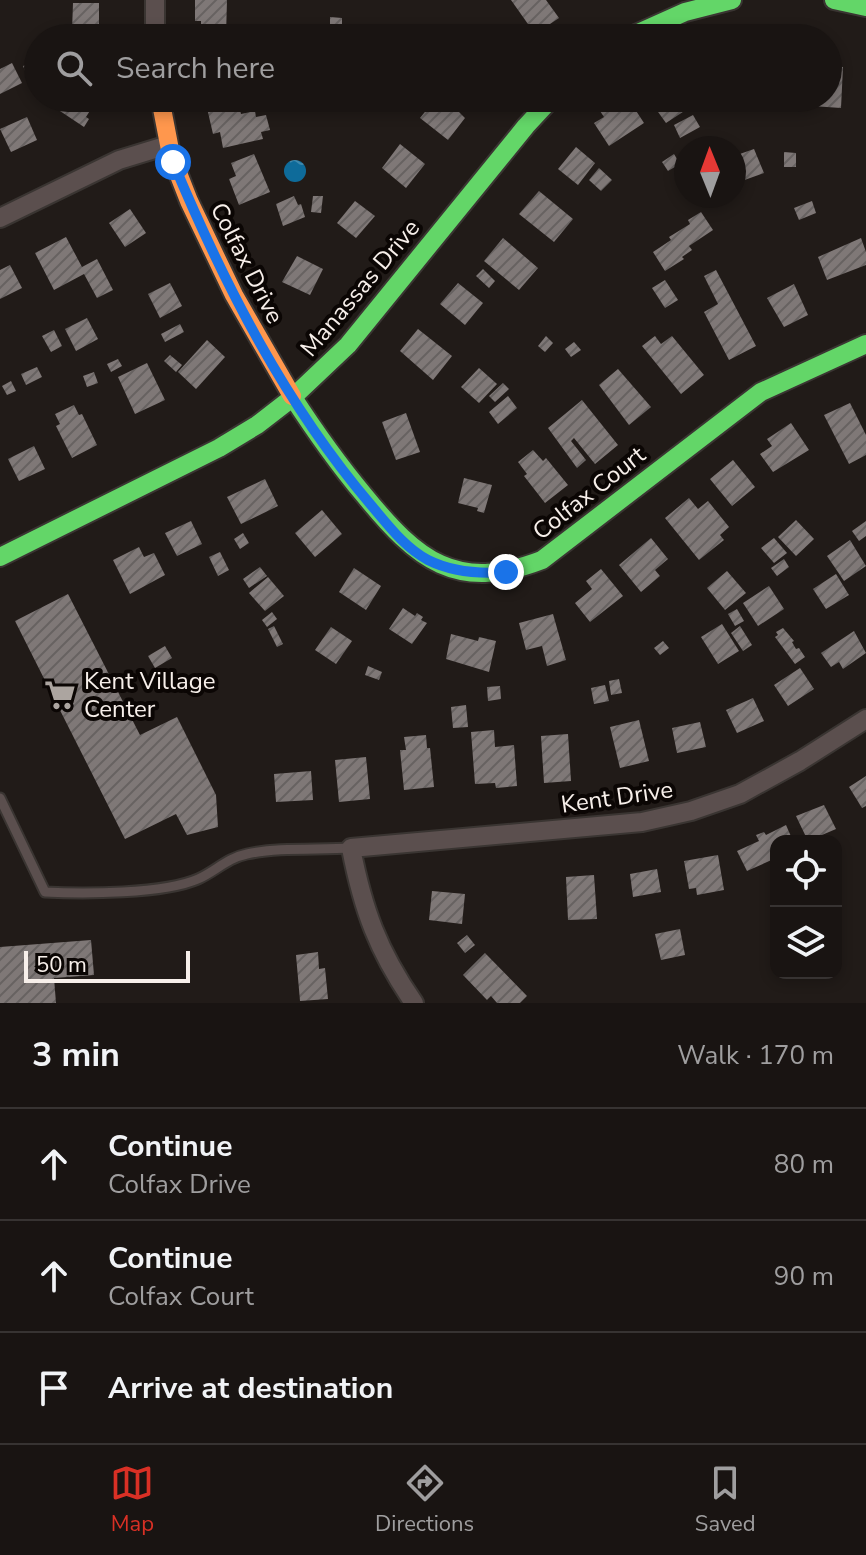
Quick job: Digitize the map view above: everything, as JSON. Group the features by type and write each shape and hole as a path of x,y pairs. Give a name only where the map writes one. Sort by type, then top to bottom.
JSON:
{"street":[{"path":"155,0 155,24"},
{"path":"658,24 685,12 732,0"},
{"path":"834,0 866,7"},
{"name":"Colfax Drive","path":"162,112 173,162 204,234 234,295 292,398"},
{"name":"Manassas Drive","path":"0,557 219,448 257,425 292,398 348,345 539,112"},
{"path":"0,218 119,160 168,145"},
{"name":"Colfax Court","path":"292,398 361,493 411,548 428,560 448,567 469,572 506,572 522,569 561,547 761,392 866,344"},
{"name":"Kent Drive","path":"351,848 642,822 691,811 740,794 866,719"},
{"path":"351,848 366,914 383,953 414,1003"}],"lane":[{"path":"0,798 45,892 71,894 136,890 198,879 227,859 248,853 351,848"}],"water":[{"path":"291,160 299,160 306,171 299,182 291,182 284,175 284,167"}],"building":[{"path":"195,0 227,0 226,24 201,24 201,21 195,21"},
{"path":"511,0 546,0 559,18 550,24 528,24"},
{"path":"73,3 99,3 99,24 72,24"},
{"path":"330,17 342,18 342,24 330,24"},
{"path":"12,63 22,83 0,94 0,69"},
{"path":"62,112 89,112 84,127"},
{"path":"208,112 255,112 256,117 266,115 270,130 261,132 263,139 223,148 220,132 213,134"},
{"path":"425,112 459,112 465,118 448,140 420,118"},
{"path":"601,112 637,112 644,123 609,146 594,123 604,117"},
{"path":"658,112 683,112 666,123"},
{"path":"693,115 700,127 679,136 674,125"},
{"path":"27,117 37,140 11,152 0,129"},
{"path":"400,144 425,164 406,188 382,168"},
{"path":"576,147 595,163 578,185 558,169"},
{"path":"754,149 764,173 746,179 746,152"},
{"path":"784,152 796,153 796,167 784,167"},
{"path":"254,154 270,192 239,205 229,179 236,176 231,163"},
{"path":"674,154 674,168 668,171 662,162"},
{"path":"599,168 612,180 601,191 589,180"},
{"path":"539,191 573,219 554,242 519,214"},
{"path":"294,196 298,205 301,204 305,217 283,226 276,204"},
{"path":"313,196 323,196 321,213 311,212"},
{"path":"355,201 375,216 356,238 337,223"},
{"path":"812,201 816,213 799,220 794,208"},
{"path":"130,209 146,233 125,247 109,223"},
{"path":"701,212 713,230 689,246 692,250 682,257 684,259 665,271 653,252"},
{"path":"66,237 82,267 97,259 113,290 97,298 84,274 54,290 35,253"},
{"path":"503,238 538,268 519,290 484,261"},
{"path":"861,238 866,265 827,280 818,257"},
{"path":"297,256 323,269 310,295 282,282"},
{"path":"10,265 22,288 0,299 0,270"},
{"path":"483,269 495,281 489,288 476,276"},
{"path":"716,270 756,346 729,360 704,312 718,304 704,276"},
{"path":"665,280 678,300 665,308 652,288"},
{"path":"170,283 182,306 160,318 148,294"},
{"path":"458,283 483,303 465,325 440,304"},
{"path":"794,284 808,315 784,327 767,298"},
{"path":"87,318 98,339 76,351 65,329"},
{"path":"180,324 184,332 165,342 161,334"},
{"path":"418,329 452,356 433,380 400,351"},
{"path":"54,330 62,346 51,352 42,336"},
{"path":"546,336 553,343 545,352 538,346"},
{"path":"655,336 661,344 672,336 704,375 681,394 642,346"},
{"path":"207,340 225,357 196,389 178,372"},
{"path":"574,342 581,350 571,357 565,349"},
{"path":"170,355 182,365 176,372 164,361"},
{"path":"118,359 122,366 111,372 107,364"},
{"path":"147,363 165,400 135,414 118,377"},
{"path":"37,367 42,377 26,385 21,374"},
{"path":"479,368 497,384 479,403 461,387"},
{"path":"618,369 651,407 629,425 599,385"},
{"path":"94,372 98,383 87,387 83,376"},
{"path":"11,381 16,391 7,395 2,386"},
{"path":"503,383 509,389 495,402 489,396"},
{"path":"508,396 517,408 498,424 489,412"},
{"path":"582,400 618,445 595,464 574,438 571,441 586,460 577,468 548,428"},
{"path":"850,403 866,435 866,455 849,464 824,415"},
{"path":"74,405 79,415 82,414 97,445 72,458 56,426 60,424 55,414"},
{"path":"406,413 420,452 396,460 382,422"},
{"path":"791,423 809,450 773,472 760,454 772,446 767,439"},
{"path":"34,446 45,469 19,481 8,459"},
{"path":"533,450 543,461 546,458 568,485 545,503 524,476 527,474 518,462"},
{"path":"733,460 755,487 732,506 710,479"},
{"path":"464,478 492,485 484,513 477,511 478,508 458,503"},
{"path":"265,479 278,506 241,524 227,497"},
{"path":"689,498 698,509 708,501 729,527 720,535 724,540 699,560 665,518"},
{"path":"322,510 342,534 315,557 295,533"},
{"path":"796,520 814,539 796,556 778,537"},
{"path":"191,521 202,544 177,556 165,533"},
{"path":"866,521 866,536 859,541 852,531"},
{"path":"243,533 249,543 240,549 234,539"},
{"path":"651,538 668,559 655,570 660,576 641,592 619,565"},
{"path":"774,538 787,553 774,563 761,548"},
{"path":"850,540 866,566 844,581 827,556"},
{"path":"139,547 144,557 154,553 165,575 130,594 113,560"},
{"path":"220,552 229,570 218,576 209,557"},
{"path":"784,559 789,567 777,576 771,568"},
{"path":"260,567 267,576 249,588 243,579"},
{"path":"354,568 381,586 366,610 339,592"},
{"path":"601,569 623,596 590,622 575,603 592,589 586,581"},
{"path":"727,571 746,593 725,610 707,588"},
{"path":"836,574 849,595 826,609 813,589"},
{"path":"268,577 284,596 265,611 249,593"},
{"path":"769,586 784,609 758,626 743,603"},
{"path":"68,594 140,735 177,717 216,795 218,827 187,835 176,814 125,839 15,621"},
{"path":"403,608 415,616 417,613 427,623 412,644 389,629"},
{"path":"737,609 744,621 735,626 728,614"},
{"path":"272,612 277,619 267,627 262,620"},
{"path":"553,614 566,660 547,666 542,646 526,650 519,623"},
{"path":"722,624 739,651 718,664 701,637"},
{"path":"274,626 283,644 277,647 268,629"},
{"path":"740,626 752,645 743,651 731,633"},
{"path":"331,627 352,641 336,664 315,650"},
{"path":"783,628 805,657 795,664 775,637 778,635 776,632"},
{"path":"854,631 866,653 843,669 839,662 831,667 821,653"},
{"path":"451,634 478,641 479,637 496,641 489,672 446,659"},
{"path":"663,641 669,648 660,655 654,648"},
{"path":"165,646 172,658 155,668 148,656"},
{"path":"368,666 382,672 379,680 365,675"},
{"path":"800,668 814,689 788,706 774,685"},
{"path":"619,679 622,693 611,695 609,681"},
{"path":"605,685 609,701 594,704 591,688"},
{"path":"500,686 501,699 488,701 487,687"},
{"path":"753,698 764,721 737,733 726,710"},
{"path":"466,705 468,727 453,728 451,707"},
{"path":"639,720 649,761 620,768 610,727"},
{"path":"700,722 706,747 677,753 672,728"},
{"path":"494,730 495,747 514,745 517,786 496,788 495,783 475,784 471,732"},
{"path":"568,734 571,781 544,783 541,736"},
{"path":"426,735 434,787 404,790 400,750 406,750 404,737"},
{"path":"366,757 370,799 339,802 335,760"},
{"path":"311,771 313,800 276,802 274,774"},
{"path":"866,776 866,806 862,808 849,787"},
{"path":"824,805 836,829 822,835 805,835 796,816"},
{"path":"786,825 790,835 770,835 770,861 747,871 737,851 759,841 756,835 764,832 766,835"},
{"path":"718,855 724,890 697,895 696,888 689,889 684,861"},
{"path":"657,869 661,892 633,897 630,874"},
{"path":"594,875 597,919 568,920 566,877"},
{"path":"432,891 465,894 462,924 429,920"},
{"path":"680,929 685,955 661,960 655,934"},
{"path":"467,935 475,945 465,953 457,943"},
{"path":"91,940 94,975 54,978 56,1003 0,1003 0,947"},
{"path":"318,952 319,969 325,968 328,999 300,1001 296,955"},
{"path":"485,953 527,996 520,1003 497,1003 491,996 487,1000 463,975"}],"traffic: fast":[{"path":"658,24 685,12 732,0"},
{"path":"834,0 866,7"},
{"path":"0,557 219,448 257,425 292,398 348,345 539,112"},
{"path":"292,396 345,471 402,537 441,564 462,571 485,573 542,560 761,392 866,344"}],"traffic: slow":[{"path":"163,112 171,155 189,201 234,295 292,396"}],"place":[{"name":"Kent Village Center","path":"60,695"}],"route":[{"path":"173,162 198,222 263,348 323,444 361,493 396,534 428,560 469,572 506,572"}]}
